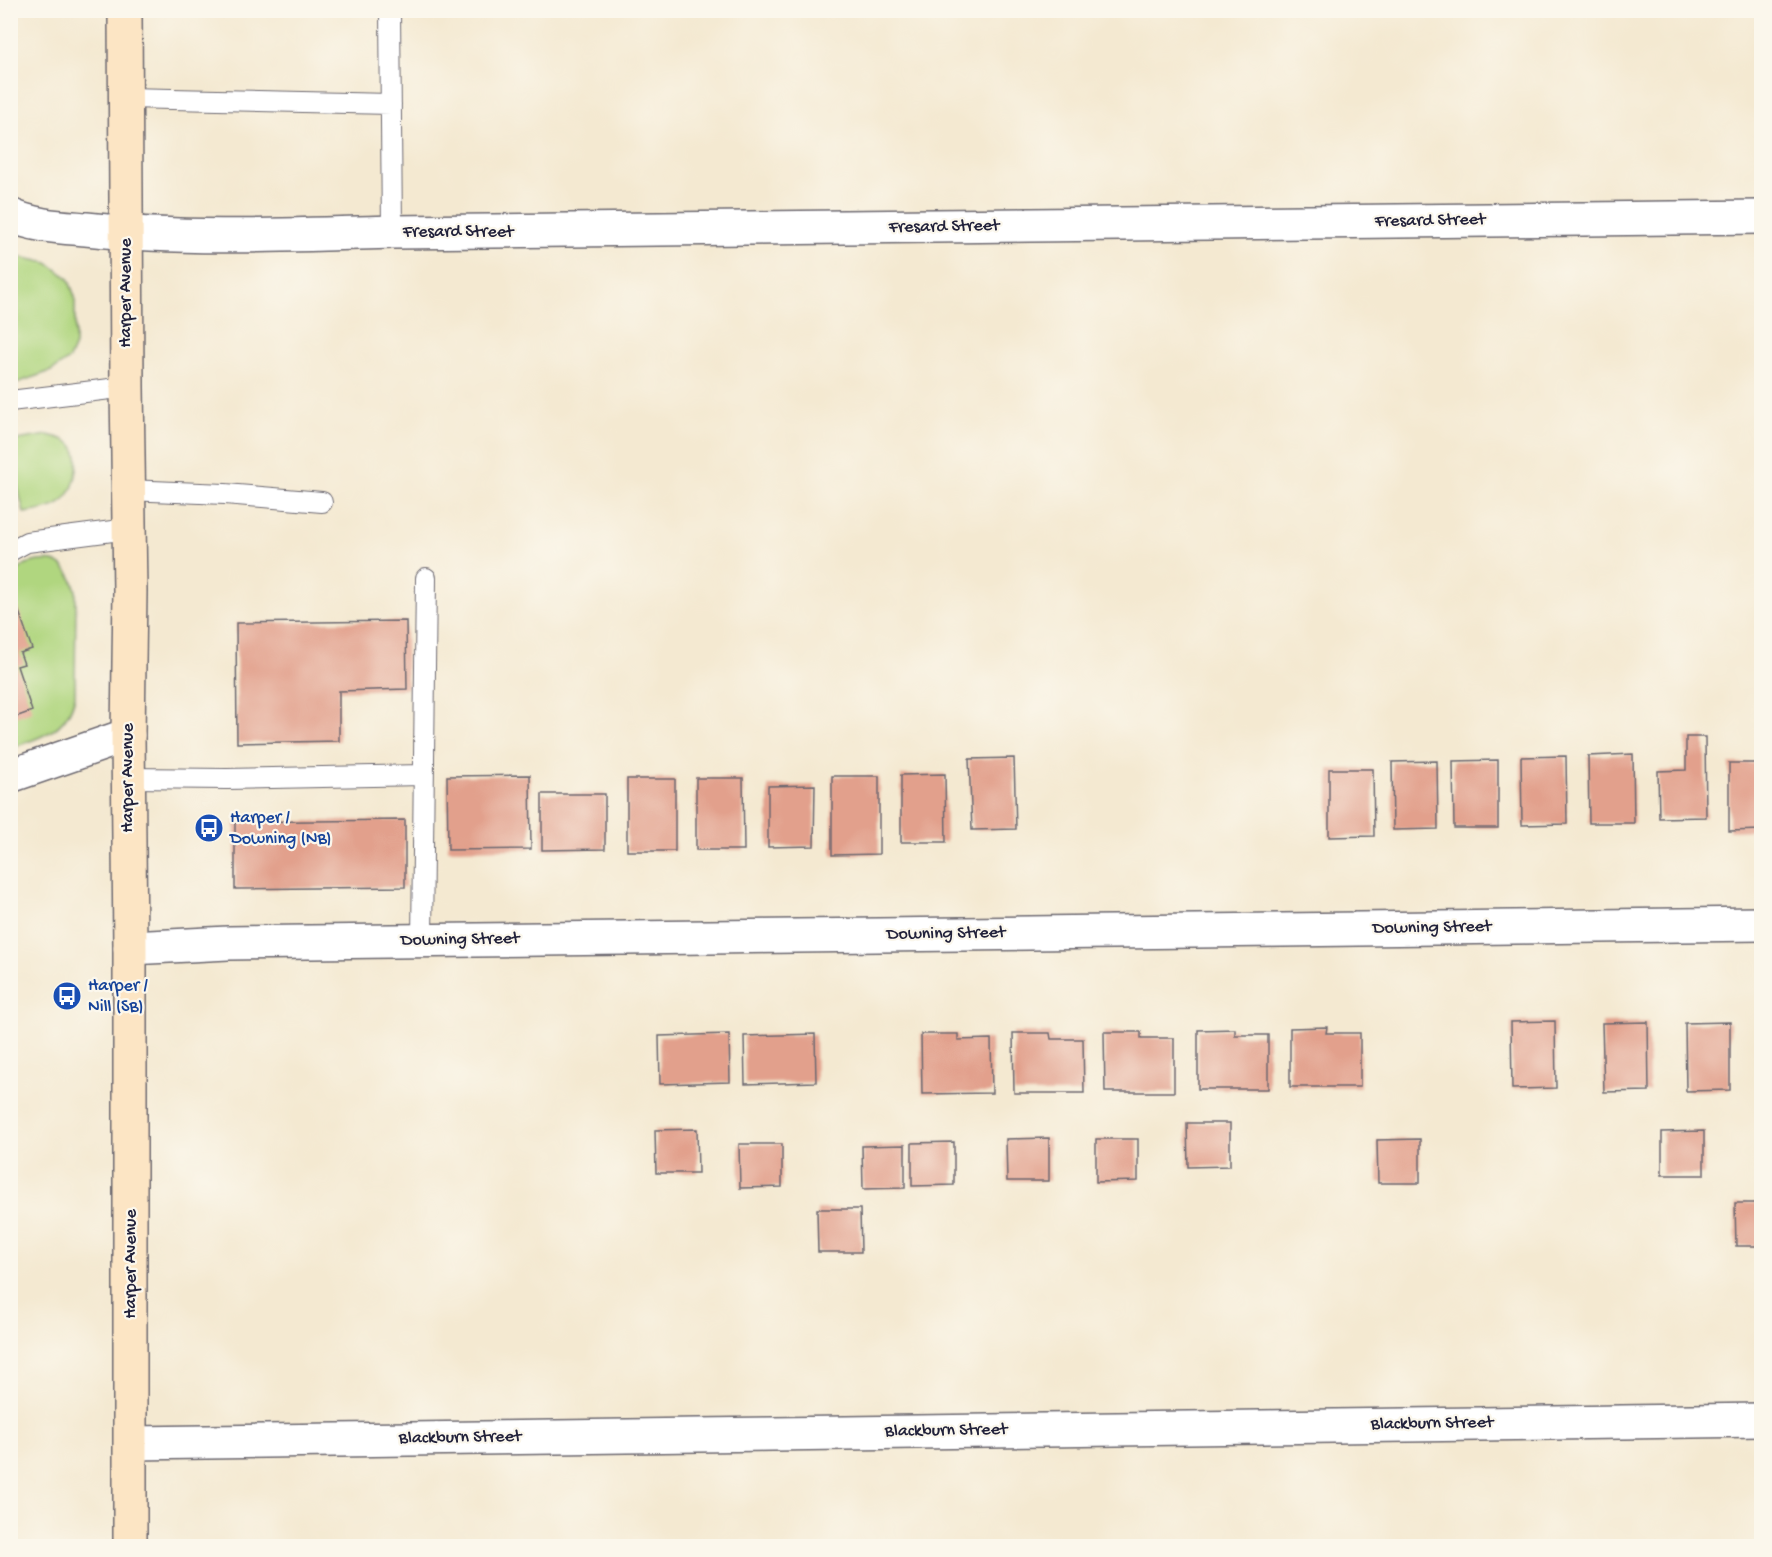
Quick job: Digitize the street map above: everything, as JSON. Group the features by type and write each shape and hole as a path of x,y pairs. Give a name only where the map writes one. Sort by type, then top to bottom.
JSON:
{"main road":[{"name":"Harper Avenue","path":"125,10 126,387 130,591 128,735 130,1546"}],"street":[{"name":"Fresard Street","path":"10,215 47,225 126,234 226,236 392,232 1761,217"},
{"path":"10,776 128,735"},
{"name":"Downing Street","path":"130,948 228,943 422,940 1761,924"},
{"name":"Blackburn Street","path":"131,1443 1761,1420"}],"lane":[{"path":"390,10 392,232"},
{"path":"126,98 391,104"},
{"path":"10,401 126,387"},
{"path":"127,490 225,494 322,502"},
{"path":"11,548 27,542 128,529"},
{"path":"422,940 426,578"},
{"path":"128,778 226,779 423,775"}],"green space":[{"path":"10,255 48,263 68,278 75,297 75,345 69,359 51,371 11,385"},
{"path":"48,435 65,440 74,448 77,455 75,480 68,495 56,506 24,513 11,459 11,441"},
{"path":"53,561 62,566 71,577 76,591 75,696 66,718 59,725 42,736 11,748 11,576 26,564"}],"building":[{"path":"16,603 32,649 20,653 24,664 17,666 32,711 10,719 10,604"},
{"path":"406,621 407,689 339,691 339,741 237,743 236,623"},
{"path":"1686,737 1705,737 1706,817 1659,818 1658,771 1686,770"},
{"path":"1633,754 1634,823 1589,823 1588,756"},
{"path":"1566,756 1567,824 1522,825 1521,757"},
{"path":"1014,758 1016,829 972,830 969,759"},
{"path":"1498,760 1498,828 1454,828 1453,761"},
{"path":"1437,761 1438,829 1393,830 1392,762"},
{"path":"1729,763 1762,763 1762,830 1729,831"},
{"path":"1329,769 1373,769 1374,836 1329,837"},
{"path":"945,774 946,842 901,842 901,775"},
{"path":"530,775 531,849 448,850 447,776"},
{"path":"832,776 879,776 879,854 832,855"},
{"path":"696,778 743,778 744,850 696,850"},
{"path":"627,779 675,779 675,851 627,851"},
{"path":"815,785 814,846 768,847 768,786"},
{"path":"542,794 605,794 605,849 542,850"},
{"path":"405,820 405,887 235,889 235,822"},
{"path":"1555,1021 1556,1088 1512,1089 1511,1022"},
{"path":"1648,1022 1649,1091 1604,1092 1602,1023"},
{"path":"1730,1022 1730,1090 1686,1091 1685,1023"},
{"path":"1327,1027 1326,1033 1360,1033 1360,1087 1290,1087 1290,1028"},
{"path":"1235,1029 1235,1035 1268,1035 1268,1089 1198,1089 1198,1030"},
{"path":"1104,1032 1141,1032 1141,1038 1174,1038 1174,1092 1105,1092"},
{"path":"1013,1033 1050,1033 1051,1039 1083,1039 1084,1093 1014,1093"},
{"path":"729,1034 730,1082 660,1084 659,1036"},
{"path":"815,1034 816,1082 745,1084 744,1036"},
{"path":"921,1034 958,1034 958,1040 991,1039 992,1093 922,1094"},
{"path":"1187,1123 1230,1123 1230,1166 1188,1167"},
{"path":"697,1129 698,1173 656,1173 655,1130"},
{"path":"1704,1131 1704,1175 1662,1175 1662,1132"},
{"path":"1049,1138 1049,1181 1007,1181 1006,1139"},
{"path":"1096,1139 1138,1139 1138,1181 1096,1182"},
{"path":"1420,1139 1420,1183 1378,1183 1377,1140"},
{"path":"954,1142 954,1185 912,1186 912,1143"},
{"path":"739,1144 782,1144 782,1187 740,1188"},
{"path":"905,1145 905,1188 863,1189 862,1146"},
{"path":"1735,1203 1762,1203 1762,1246 1736,1246"},
{"path":"817,1209 860,1209 861,1252 818,1252"}],"place":[{"name":"Harper / Downing (NB)","path":"209,828"},
{"name":"Harper / Nill (SB)","path":"67,996"}]}
